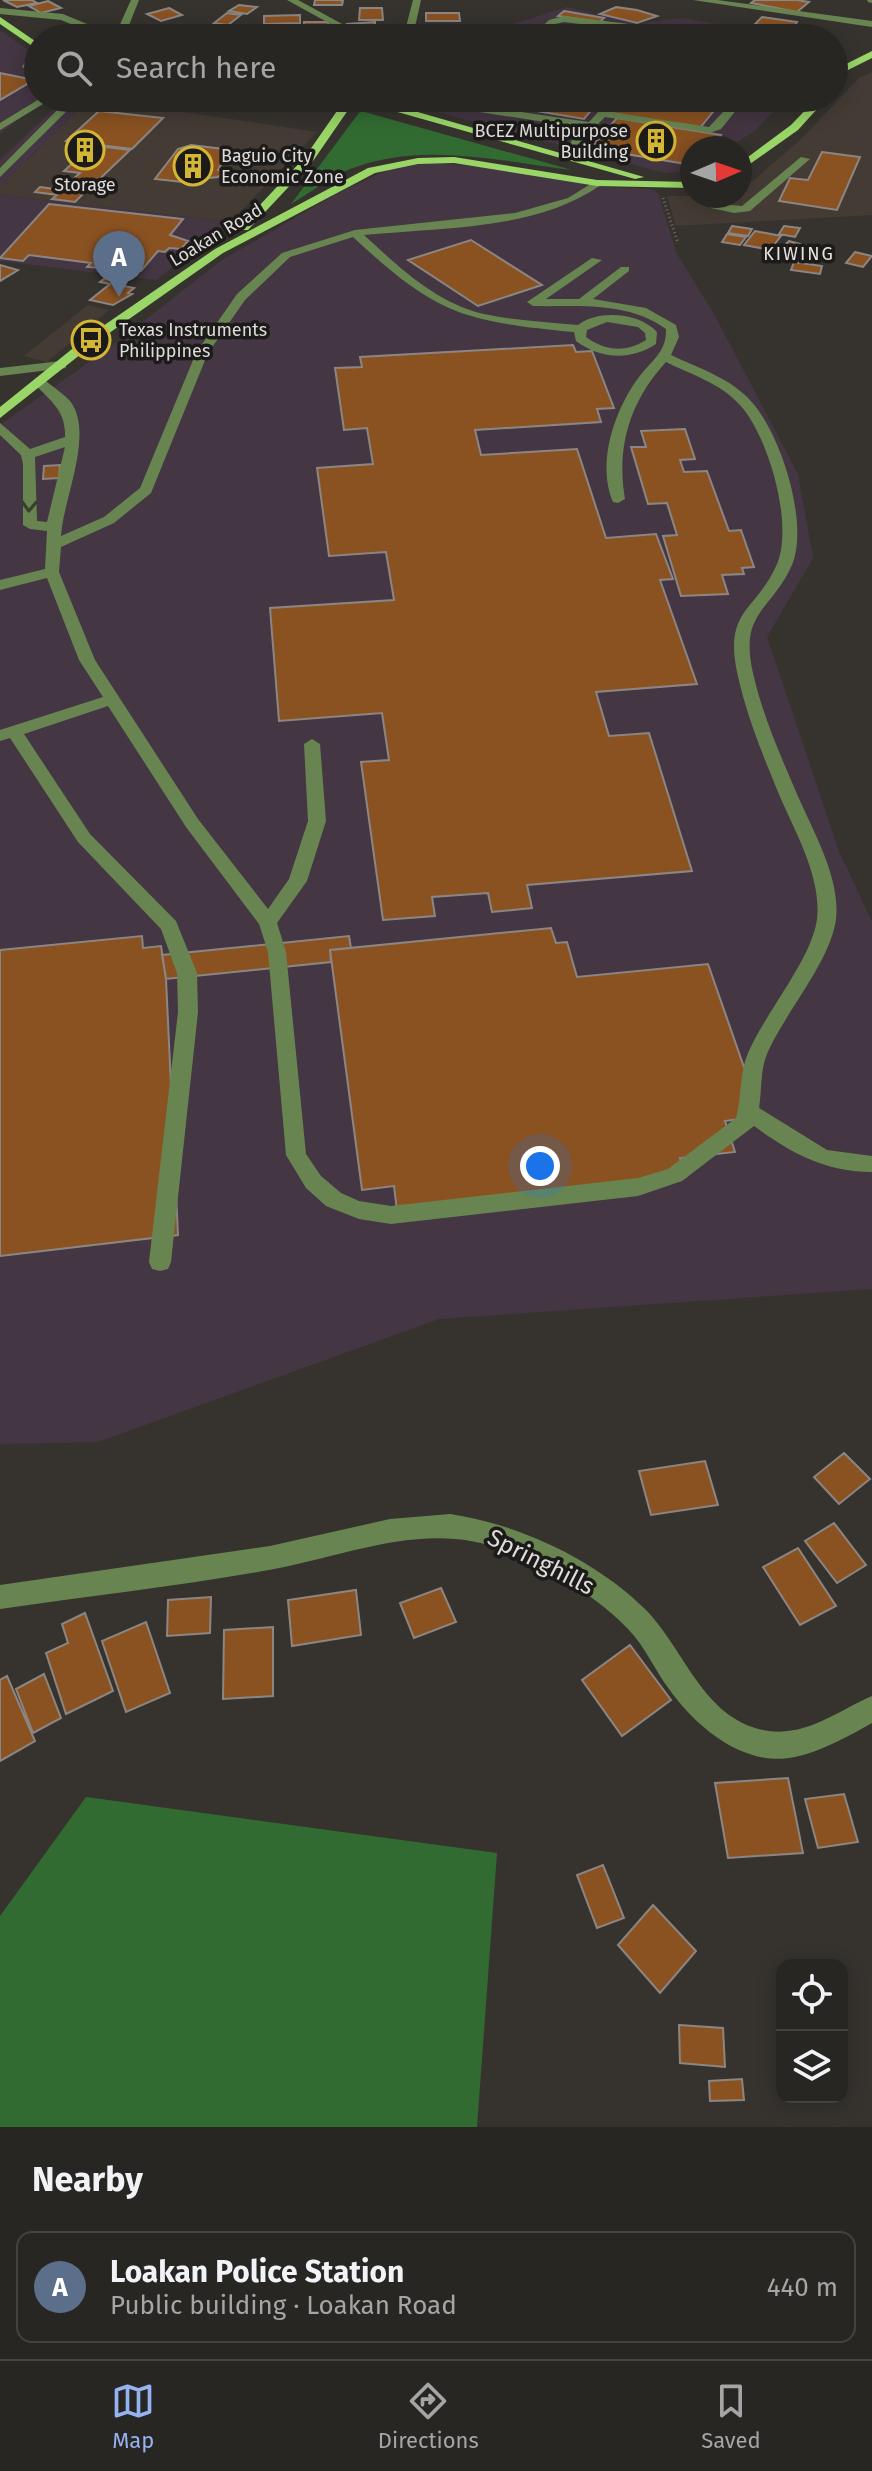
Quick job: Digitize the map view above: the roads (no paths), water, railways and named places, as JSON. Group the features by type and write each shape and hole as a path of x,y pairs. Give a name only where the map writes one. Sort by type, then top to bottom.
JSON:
{"main road":[{"path":"0,20 24,37"},
{"path":"848,66 872,54"},
{"path":"219,251 262,211 309,159 341,112"},
{"name":"Loakan Road","path":"407,112 673,186"},
{"path":"752,159 811,112"},
{"name":"Loakan Road","path":"0,414 41,384 91,340 219,251 355,177 397,164 454,160 597,183 680,186"}],"street":[{"path":"125,24 135,0"},
{"path":"291,0 336,24"},
{"path":"411,24 417,0"},
{"path":"697,0 872,24"},
{"path":"699,13 721,4"},
{"path":"0,11 63,17 80,24"},
{"path":"550,24 564,19 596,24"},
{"path":"0,127 25,112"},
{"path":"0,174 61,112"},
{"path":"497,112 593,126"},
{"path":"563,156 604,114 710,130 717,127 729,112"},
{"path":"752,207 778,180 805,159"},
{"path":"560,202 558,197 574,179"},
{"path":"54,545 109,520 146,490 202,353 241,297 286,255 355,233 516,216 572,200 597,183"},
{"path":"448,206 458,222"},
{"path":"730,208 750,208"},
{"path":"355,233 388,264 442,301 468,314 581,329 590,322 622,319 642,324 651,332 652,341 642,349 626,353 606,352 590,347 580,338 581,329"},
{"path":"491,319 533,302 596,260"},
{"path":"580,304 625,269"},
{"path":"533,302 633,308 662,319 672,328 673,336 665,357 641,384 613,450 613,478 618,499"},
{"path":"41,384 65,404 69,413 71,457 53,527 52,572 87,660 192,823 268,922 277,952 296,1155 311,1183 336,1201 359,1212 391,1215 638,1187 675,1175 736,1131 750,1112 755,1061 768,1030 802,977 826,925 826,903 815,862 756,708 741,641 743,628 786,562 790,521 782,477 748,406 725,388 665,357"},
{"path":"0,372 61,365"},
{"path":"0,427 27,454 30,464 29,521 33,527 53,527"},
{"path":"27,454 53,448 72,439"},
{"path":"0,585 52,572"},
{"path":"112,699 7,734 84,838 169,926 187,973 188,1012 160,1262"},
{"path":"268,922 298,881 317,821 312,744"},
{"path":"750,1112 809,1153 847,1165 872,1164"},
{"name":"Springhills","path":"0,1597 270,1558 338,1545 379,1530 410,1526 458,1526 489,1532 521,1546 578,1577 631,1613 652,1638 687,1693 711,1717 739,1737 762,1745 810,1740 872,1709"}],"place":[{"name":"BCEZ Multipurpose Building","path":"656,141"},
{"name":"Storage","path":"85,150"},
{"name":"Baguio City Economic Zone","path":"193,166"},
{"name":"Loakan Police Station","path":"119,297"},
{"name":"Texas Instruments Philippines","path":"91,340"}],"district":[{"name":"KIWING","path":"799,254"}]}
